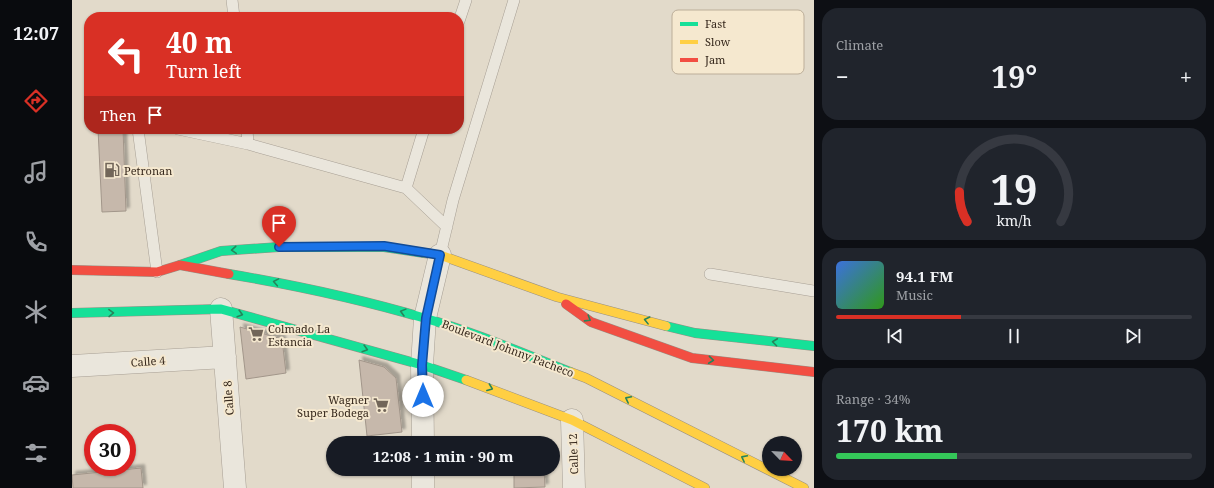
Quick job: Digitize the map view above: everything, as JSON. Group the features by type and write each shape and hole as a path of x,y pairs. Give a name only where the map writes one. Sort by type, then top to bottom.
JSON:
{"main road":[{"path":"180,265 220,251 279,247 384,246 440,255 557,297 695,332 814,346"},
{"name":"Boulevard Johnny Pacheco","path":"72,270 157,272 180,265 294,285 426,318 491,341 586,378 804,488"},
{"path":"557,297 591,322 692,358 814,372"},
{"path":"72,313 221,309 422,365 485,386 572,420 705,488"}],"street":[{"path":"423,436 422,365 426,318 440,255"},
{"name":"Calle 8","path":"221,309 235,488"},
{"name":"Calle 4","path":"72,366 225,357"},
{"name":"Calle 12","path":"572,420 574,488"},
{"path":"423,476 423,488"}],"lane":[{"path":"232,0 233,12"},
{"path":"462,12 466,0"},
{"path":"440,255 455,193 514,0"},
{"path":"139,134 157,272"},
{"path":"201,134 248,144 406,188 447,227"},
{"path":"247,134 248,144"},
{"path":"406,188 422,134"},
{"path":"710,274 814,291"}],"building":[{"name":"Petronan","path":"98,134 123,134 126,211 102,212"},
{"path":"240,327 282,339 286,373 246,379"},
{"name":"Wagner Super Bodega","path":"359,360 384,367 396,378 402,432 367,436"},
{"path":"141,468 143,488 73,488 72,475 84,474 84,476 136,476 136,469"},
{"path":"514,476 544,476 545,487 514,488"}],"traffic: fast":[{"path":"180,265 221,251 279,247 384,247 424,253"},
{"path":"229,274 327,293 424,318 480,336 570,372"},
{"path":"72,313 221,309 422,365 466,380"},
{"path":"666,326 695,333 814,346"}],"traffic: slow":[{"path":"424,253 440,255 557,297 666,326"},
{"path":"570,372 586,378 804,488"},
{"path":"466,380 572,420 705,488"}],"traffic: jam":[{"path":"72,270 157,272 180,265 229,274"},
{"path":"566,304 591,322 692,358 814,372"}],"place":[{"name":"Petronan","path":"112,170"},
{"name":"Colmado La Estancia","path":"256,334"},
{"name":"Wagner Super Bodega","path":"381,405"}],"route":[{"path":"279,247 384,246 440,255 426,318 422,365 423,396"}]}
